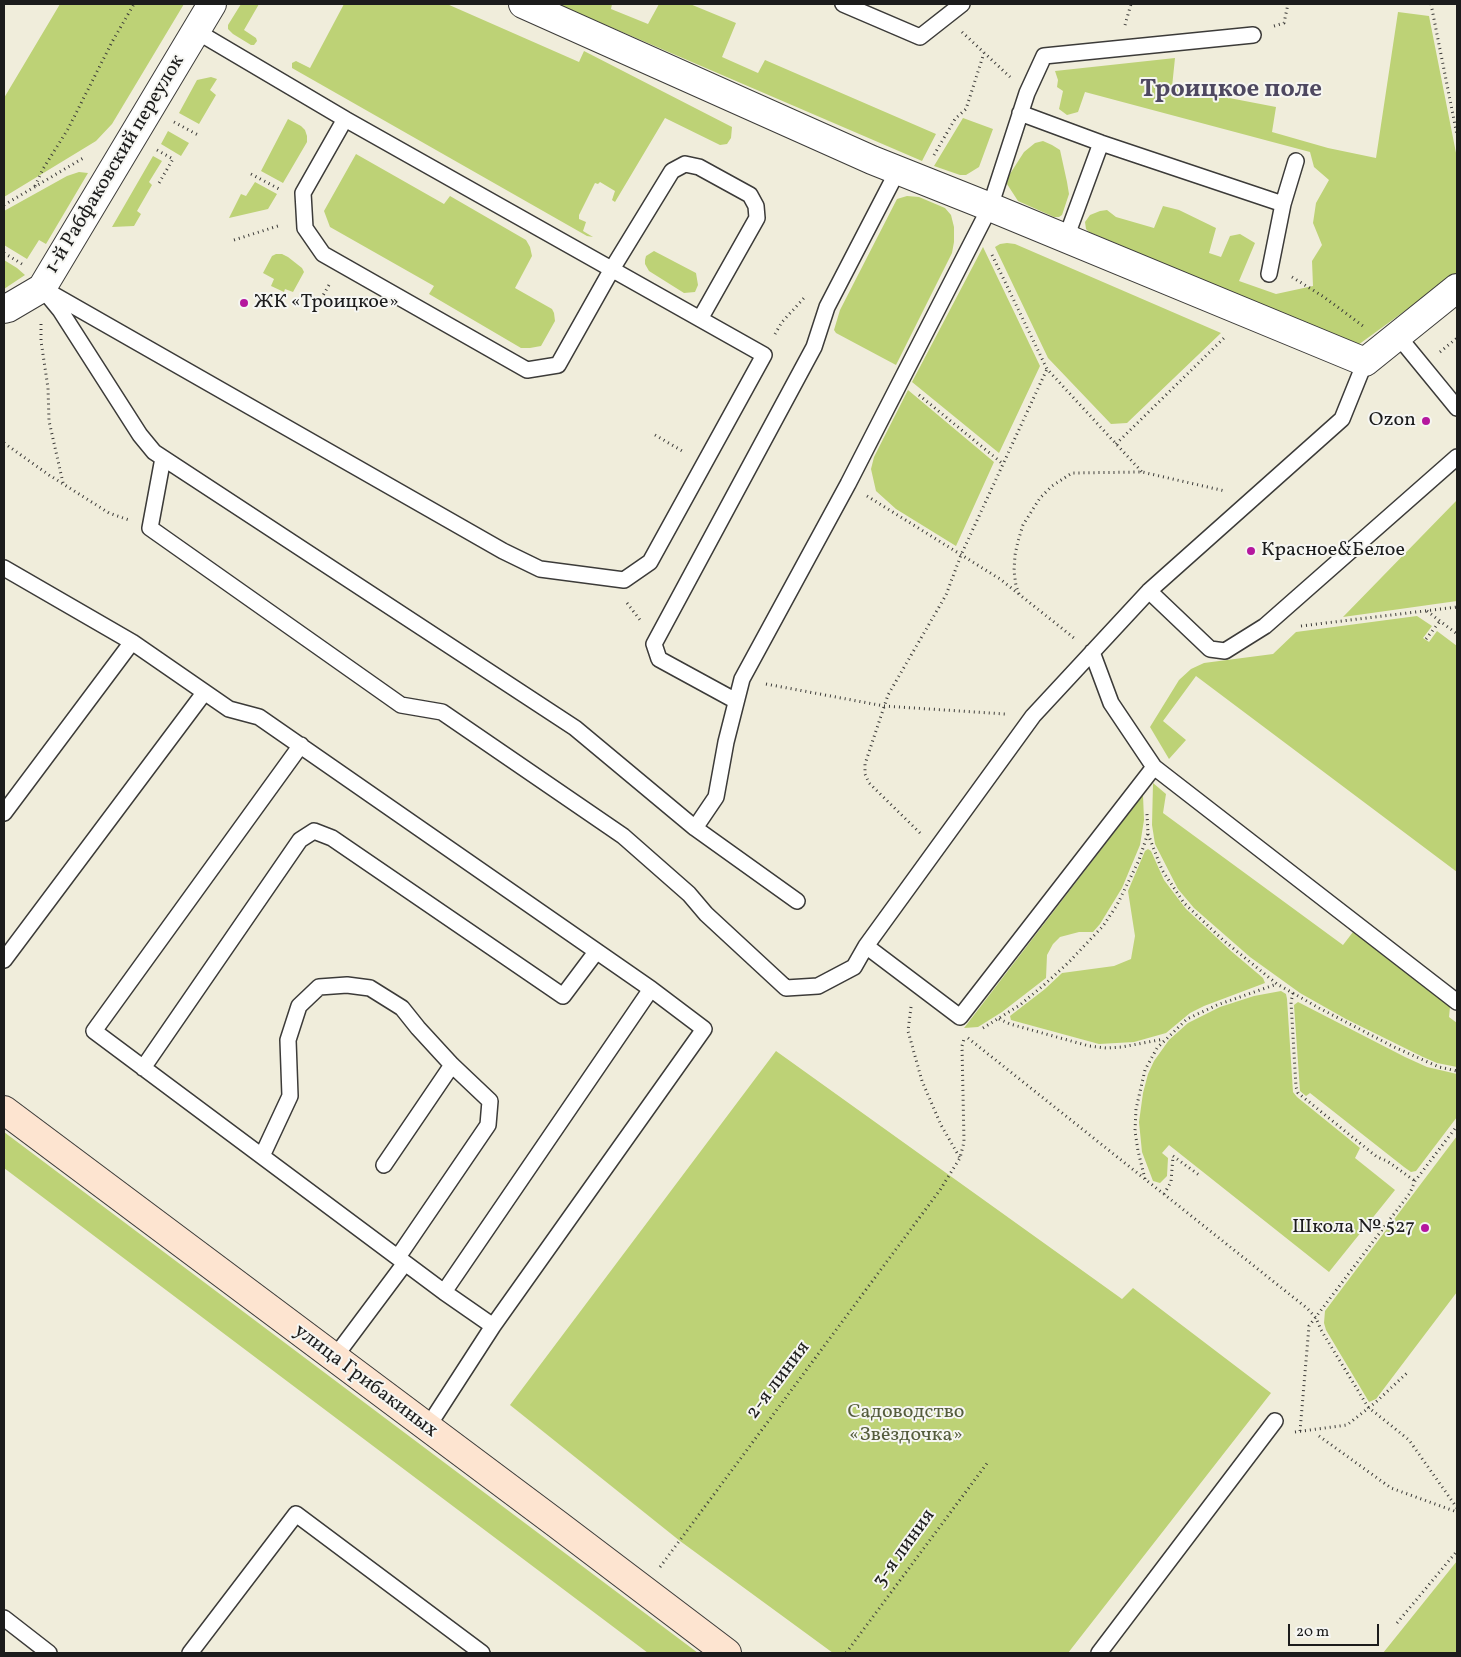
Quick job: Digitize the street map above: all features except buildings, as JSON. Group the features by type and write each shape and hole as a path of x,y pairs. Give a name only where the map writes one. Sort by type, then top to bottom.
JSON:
{"street":[{"name":"1-й Рабфаковский переулок","path":"4,309 42,288 212,4"},
{"path":"523,4 908,175 1366,362 1457,288"},
{"name":"улица Грибакиных","path":"4,1110 727,1653"}],"lane":[{"path":"842,4 920,37 962,4"},
{"path":"42,288 503,552 540,569 624,580 650,562 764,355 345,119 196,31"},
{"path":"695,828 716,797 726,742 742,679 848,484 990,207 1026,93 1044,56 1253,34"},
{"path":"1020,113 1101,143 1283,204"},
{"path":"345,119 303,193 305,228 323,254 528,370 558,365 612,269 672,171 685,164 699,167 716,176 750,196 756,206 757,218 700,319"},
{"path":"1066,238 1101,143"},
{"path":"1268,274 1283,204 1296,161"},
{"path":"736,701 659,659 654,644 814,346 827,307 908,175"},
{"path":"42,288 60,310 140,435 154,452 575,728 695,828 797,900"},
{"path":"1394,339 1457,408"},
{"path":"163,458 150,528 401,704 442,712 623,836 689,894 706,914 786,988 818,986 854,967 866,946 1033,716 1092,652 1149,591 1342,419 1366,362"},
{"path":"1149,591 1210,649 1224,651 1265,626 1457,457"},
{"path":"4,568 132,642 229,709 259,716 651,989 704,1028 493,1326 427,1428"},
{"path":"4,813 132,642"},
{"path":"1092,652 1111,703 1150,771 1457,1002"},
{"path":"4,960 204,693"},
{"path":"301,745 94,1031 444,1292 493,1326"},
{"path":"866,946 960,1017 1150,771"},
{"path":"143,1068 300,840 314,831 332,838 564,996 596,952"},
{"path":"262,1156 290,1096 288,1040 299,1006 318,987 347,985 370,988 402,1008 452,1065 490,1101 488,1125 402,1260 334,1358"},
{"path":"444,1292 651,989"},
{"path":"384,1165 452,1065"},
{"path":"1099,1653 1275,1421"},
{"path":"190,1653 296,1514 482,1653"},
{"path":"4,1618 49,1653"}],"path":[{"path":"35,186 134,4"},
{"path":"962,4 962,33 1026,93"},
{"path":"1431,4 1457,135"},
{"path":"908,175 966,109 984,53"},
{"path":"169,119 198,135"},
{"path":"152,148 173,159 159,183"},
{"path":"4,205 91,154"},
{"path":"251,174 284,192"},
{"path":"234,240 281,225"},
{"path":"988,247 1047,369 1142,472"},
{"path":"1273,253 1292,278 1394,339"},
{"path":"321,299 327,288"},
{"path":"41,321 40,341 48,388 49,421 63,484"},
{"path":"1116,444 1230,332"},
{"path":"937,849 868,783 865,774 865,764 888,695 946,595 961,555 1047,369"},
{"path":"901,380 1003,464"},
{"path":"655,435 704,464"},
{"path":"4,443 109,513 150,528"},
{"path":"1019,594 1014,571 1018,540 1030,512 1052,486 1072,473 1142,472 1231,492"},
{"path":"848,484 1000,579 1092,652"},
{"path":"624,580 622,596 647,629 654,644"},
{"path":"1265,626 1306,626 1457,607"},
{"path":"1426,611 1457,634"},
{"path":"1426,640 1440,621"},
{"path":"742,679 884,706 1033,716"},
{"path":"977,1031 1020,1005 1045,984 1103,926 1117,905 1129,882 1148,833 1150,771"},
{"path":"1148,833 1162,870 1184,903 1223,940 1277,984 1418,1059 1457,1071"},
{"path":"913,982 908,1031 912,1050 922,1081 941,1125 960,1158"},
{"path":"1146,1180 1135,1131 1136,1109 1145,1070 1157,1048 1187,1020 1217,1005 1277,984"},
{"path":"1293,993 1291,1012 1298,1093 1377,1157 1387,1161 1415,1181"},
{"path":"999,1019 1010,1024 1089,1046 1122,1047 1165,1039"},
{"path":"964,1036 971,1033"},
{"path":"960,1158 964,1142 962,1046 964,1036"},
{"path":"964,1036 1308,1309 1316,1318 1321,1330 1368,1407 1409,1440 1457,1508"},
{"path":"1300,1431 1309,1326 1410,1193 1415,1181 1457,1126"},
{"path":"1164,1194 1171,1182 1173,1156 1199,1175"},
{"name":"2-я линия","path":"643,1590 940,1190 960,1158"},
{"path":"1289,1433 1347,1425 1376,1402 1408,1372"},
{"path":"1319,1436 1391,1488 1457,1512"},
{"name":"3-я линия","path":"846,1653 988,1462"},
{"path":"1397,1622 1457,1551"}],"green space":[{"path":"60,4 184,4 112,124 96,141 4,197 4,98"},
{"path":"241,4 259,4 244,30 256,38 257,41 254,45 233,34 228,29 228,25"},
{"path":"344,4 447,4 579,62 584,51 732,127 731,138 727,144 720,145 665,118 615,202 612,200 615,191 600,182 598,184 595,183 579,215 579,219 586,222 583,231 593,237 587,236 292,68 292,63 296,61 310,68"},
{"path":"557,4 612,4 611,9 648,24 659,4 690,4 736,23 722,57 758,73 765,60 936,134 922,161"},
{"path":"1398,12 1429,16 1457,158 1457,273 1358,345 1089,232 1086,229 1085,222 1090,215 1100,211 1107,210 1116,217 1154,228 1163,206 1179,210 1216,228 1209,253 1221,257 1230,236 1240,234 1255,243 1239,281 1276,294 1313,286 1312,261 1322,245 1313,223 1316,203 1329,180 1314,167 1310,152 1085,92 1078,112 1067,115 1059,109 1063,91 1057,87 1058,80 1055,71 1175,58 1172,87 1276,107 1272,132 1328,148 1376,158"},
{"path":"211,77 217,79 210,90 216,95 199,124 179,113 197,80"},
{"path":"963,118 993,129 979,167 966,175 960,175 934,166"},
{"path":"288,119 305,130 307,142 283,183 261,171"},
{"path":"168,131 189,143 181,156 161,144"},
{"path":"1043,141 1060,150 1067,182 1069,194 1062,215 1059,217 1054,217 1018,201 1007,184 1008,177 1024,152 1035,143"},
{"path":"356,154 444,204 450,196 526,240 532,256 515,288 552,309 554,313 555,321 541,346 521,348 429,294 434,286 330,227 324,211"},
{"path":"153,156 162,161 149,182 152,185 137,211 141,214 134,226 112,227"},
{"path":"79,172 88,173 46,244 39,240 27,259 4,245 4,211 67,176"},
{"path":"255,182 277,194 268,209 229,218 241,194 246,196"},
{"path":"907,196 919,197 945,208 951,215 954,227 954,242 952,253 896,365 836,333 834,330 840,310 897,199"},
{"path":"1007,243 1015,244 1221,333 1127,423 1111,424 1048,358 995,247"},
{"path":"983,247 1040,366 999,453 912,382"},
{"path":"654,251 696,273 698,285 695,292 684,293 649,271 645,264 646,256"},
{"path":"276,254 288,257 302,268 304,272 293,292 285,289 284,292 271,286 274,279 263,273 272,256"},
{"path":"4,260 25,275 4,289"},
{"path":"908,390 994,462 956,546 896,509 876,491 871,469 874,457"},
{"path":"1457,500 1457,601 1343,617"},
{"path":"1417,616 1432,626 1423,638 1429,642 1437,631 1457,646 1457,872 1196,676 1163,721 1186,740 1169,759 1150,727 1179,680 1191,669 1204,663 1273,654 1296,632"},
{"path":"1153,783 1166,794 1163,813 1343,945 1353,932 1448,1001 1450,1007 1449,1017 1457,1023 1457,1067 1437,1063 1423,1057 1346,1019 1300,993 1250,957 1194,908 1178,889 1155,844 1152,825"},
{"path":"1143,795 1144,820 1140,845 1122,888 1100,924 1093,932 1079,932 1060,937 1053,944 1047,955 1046,978 1002,1012 978,1027 964,1028"},
{"path":"1148,849 1151,851 1164,880 1186,909 1263,978 1265,983 1190,1013 1166,1033 1134,1042 1099,1044 1011,1020 1010,1016 1062,973 1114,966 1131,959 1135,936 1128,891 1145,851"},
{"path":"1281,991 1286,994 1287,999 1293,1092 1360,1148 1355,1158 1395,1190 1329,1272 1169,1145 1162,1153 1168,1158 1167,1176 1160,1183 1153,1181 1142,1152 1139,1122 1143,1093 1154,1061 1169,1040 1188,1023 1220,1007 1254,996"},
{"path":"1298,1002 1427,1067 1457,1074 1457,1117 1416,1171 1411,1172 1404,1167 1310,1093 1306,1096 1300,1091 1294,1005"},
{"name":"Садоводство «Звёздочка»","path":"776,1051 1122,1299 1133,1288 1271,1393 1068,1653 833,1653 680,1541 510,1405"},
{"path":"4,1132 698,1653 648,1653 4,1168"},
{"name":"Школа № 527","path":"1457,1136 1457,1292 1376,1399 1369,1402 1326,1330 1324,1323 1325,1311"},
{"path":"1457,1561 1457,1653 1383,1653"}],"place":[{"name":"ЖК «Троицкое»","path":"244,303"},
{"name":"Ozon","path":"1426,421"},
{"name":"Красное&Белое","path":"1251,551"},
{"name":"Школа № 527","path":"1425,1228"}],"district":[{"name":"Троицкое поле","path":"1231,91"}]}
